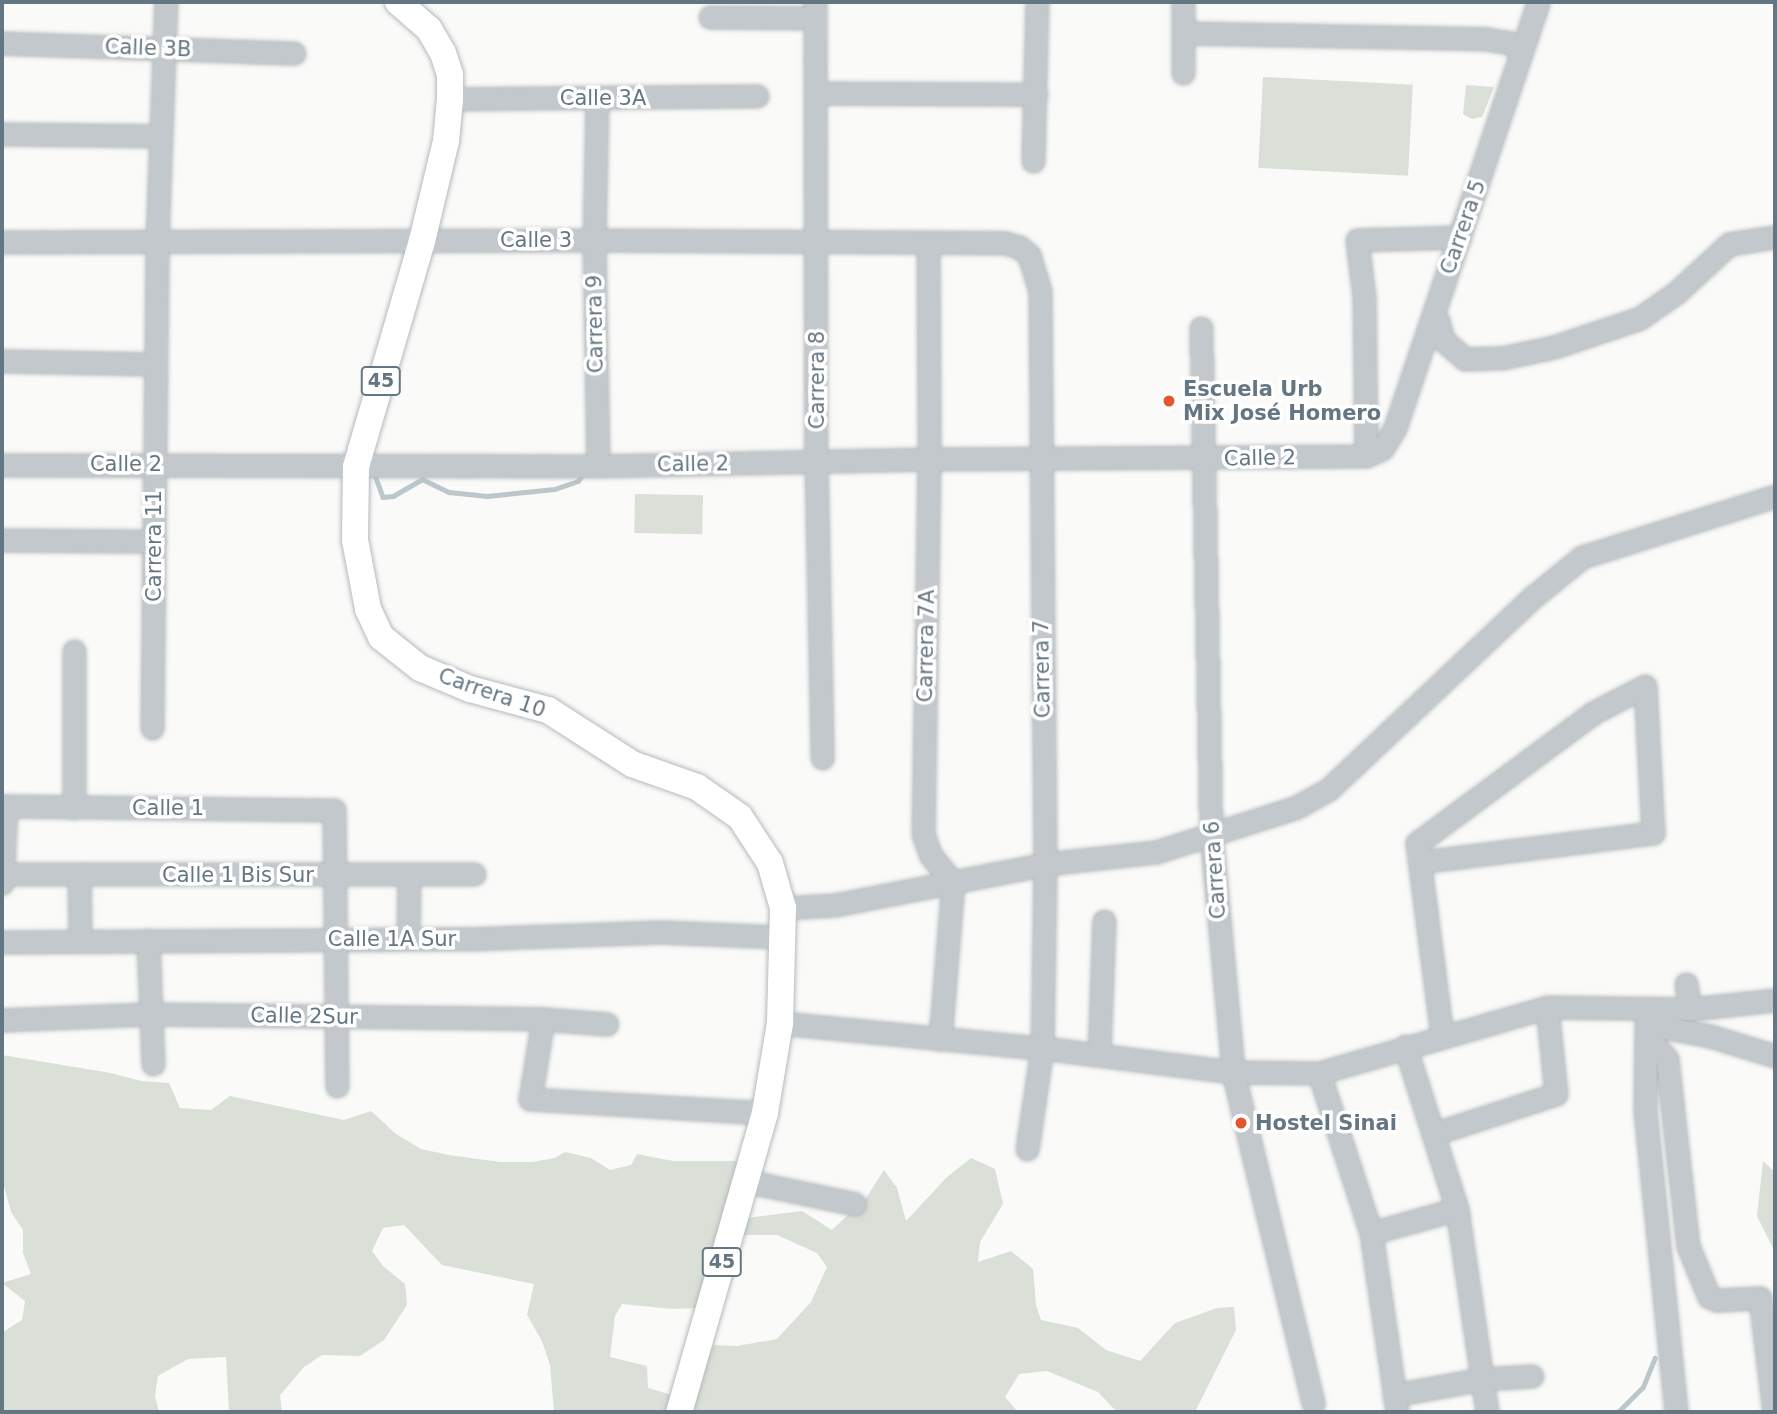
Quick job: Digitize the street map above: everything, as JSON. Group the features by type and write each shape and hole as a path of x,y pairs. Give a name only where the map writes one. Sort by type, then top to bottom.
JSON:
{"main road":[{"name":"Carrera 10","path":"398,2 429,29 443,53 450,75 450,99 446,141 422,241 356,467 355,540 368,609 382,637 420,668 470,689 548,710 632,764 697,787 740,817 770,863 783,908 780,1023 765,1113"},
{"name":"45","path":"679,1412 765,1113"}],"street":[{"name":"Carrera 11","path":"152,728 157,243 166,2"},
{"path":"1033,161 1037,2"},
{"path":"1183,2 1183,73"},
{"name":"Carrera 5","path":"1374,452 1395,428 1538,2"},
{"path":"710,17 815,10"},
{"name":"Carrera 8","path":"815,10 816,461 822,758"},
{"path":"1183,33 1486,39 1510,43 1522,51"},
{"name":"Calle 3B","path":"2,43 294,52"},
{"path":"817,93 1036,94"},
{"name":"Calle 3A","path":"450,99 757,96"},
{"name":"Carrera 9","path":"597,98 594,240 598,466"},
{"path":"2,134 160,136"},
{"path":"1374,452 1364,297 1357,240 1460,237"},
{"path":"1433,316 1443,340 1465,359 1502,358 1554,347 1640,318 1676,293 1730,244 1775,237"},
{"name":"Calle 3","path":"2,242 594,240 1005,243 1019,247 1030,255 1040,290"},
{"name":"Carrera 7A","path":"928,243 929,459 923,834 930,856 953,882"},
{"name":"Carrera 7","path":"1027,1149 1042,1048 1045,864 1040,290"},
{"name":"Carrera 6","path":"1201,328 1211,833 1233,1072 1313,1403"},
{"path":"2,361 155,364"},
{"name":"Calle 2","path":"2,465 154,463 356,467 598,466 929,459 1202,459 1374,452"},
{"path":"783,908 835,905 1045,864 1156,852 1295,808 1328,790 1533,597 1583,556 1775,496"},
{"path":"2,540 155,541"},
{"path":"74,651 74,808"},
{"path":"1420,862 1653,833 1645,686 1593,713 1417,843 1442,1036"},
{"path":"2,883 4,806"},
{"name":"Calle 1","path":"4,806 334,810 333,876"},
{"name":"Calle 1 Bis Sur","path":"2,874 474,874"},
{"path":"79,874 80,940"},
{"path":"333,876 337,1086"},
{"path":"408,939 409,876"},
{"path":"940,1039 953,882"},
{"path":"1099,1055 1104,920"},
{"name":"Calle 1A Sur","path":"2,942 408,939 661,932 782,937"},
{"path":"148,940 153,1064"},
{"path":"1686,984 1690,1009"},
{"path":"1646,1023 1690,1009 1775,1000"},
{"path":"1433,1134 1556,1094 1546,1007"},
{"path":"780,1023 1042,1048 1233,1072 1318,1073 1546,1007 1710,1036 1775,1056"},
{"name":"Calle 2Sur","path":"2,1020 150,1014 543,1018 607,1024"},
{"path":"543,1018 530,1099 765,1113"},
{"path":"1646,1023 1667,1059 1688,1246 1709,1297 1717,1300 1760,1298 1773,1412"},
{"path":"1646,1023 1645,1111 1676,1412"},
{"path":"1405,1046 1457,1209 1487,1412"},
{"path":"1318,1073 1371,1233 1395,1404 1482,1379 1532,1376"},
{"path":"1648,1148 1677,1137"},
{"path":"745,1181 855,1204"},
{"path":"1371,1233 1457,1209"}],"shaded area":[{"path":"1263,77 1413,85 1408,176 1258,168"},
{"path":"1466,85 1494,87 1482,117 1472,119 1463,114"},
{"path":"635,494 703,495 702,534 634,533"},
{"path":"2,1055 111,1073 141,1081 169,1083 180,1108 211,1110 230,1096 344,1120 371,1111 396,1134 421,1149 449,1155 500,1162 532,1162 555,1158 565,1152 591,1158 610,1170 631,1165 637,1154 673,1161 741,1161 722,1221 802,1211 832,1230 866,1198 884,1170 897,1188 906,1221 947,1177 971,1158 995,1169 1003,1204 980,1242 978,1262 1011,1251 1033,1269 1036,1305 1041,1320 1078,1328 1106,1350 1140,1361 1175,1323 1217,1308 1234,1307 1236,1330 1195,1412 1115,1410 1098,1392 1047,1371 1019,1374 1005,1397 1018,1412 698,1412 672,1407 670,1412 554,1412 550,1365 542,1341 527,1315 534,1284 442,1265 404,1225 383,1228 372,1251 383,1266 405,1284 407,1305 384,1340 360,1356 322,1355 304,1367 280,1395 282,1412 229,1412 226,1357 188,1359 158,1376 155,1396 159,1412 2,1412 2,1336 3,1332 22,1320 25,1301 2,1283 31,1274 23,1253 23,1230 11,1212 2,1179","holes":["747,1235 777,1235 817,1253 827,1267 811,1302 777,1339 737,1346 714,1345 703,1367 672,1395 648,1388 647,1366 610,1357 615,1316 622,1304 672,1309 701,1308 719,1245"]},
{"path":"1763,1161 1775,1172 1775,1252 1757,1216"}],"waterway":[{"path":"375,475 383,497 393,496 422,479 449,492 487,496 555,489 578,481 583,474"},
{"path":"1618,1412 1643,1387 1655,1358"}],"place":[{"name":"Escuela Urb Mix José Homero","path":"1169,401"},
{"name":"Hostel Sinai","path":"1241,1123"}]}
